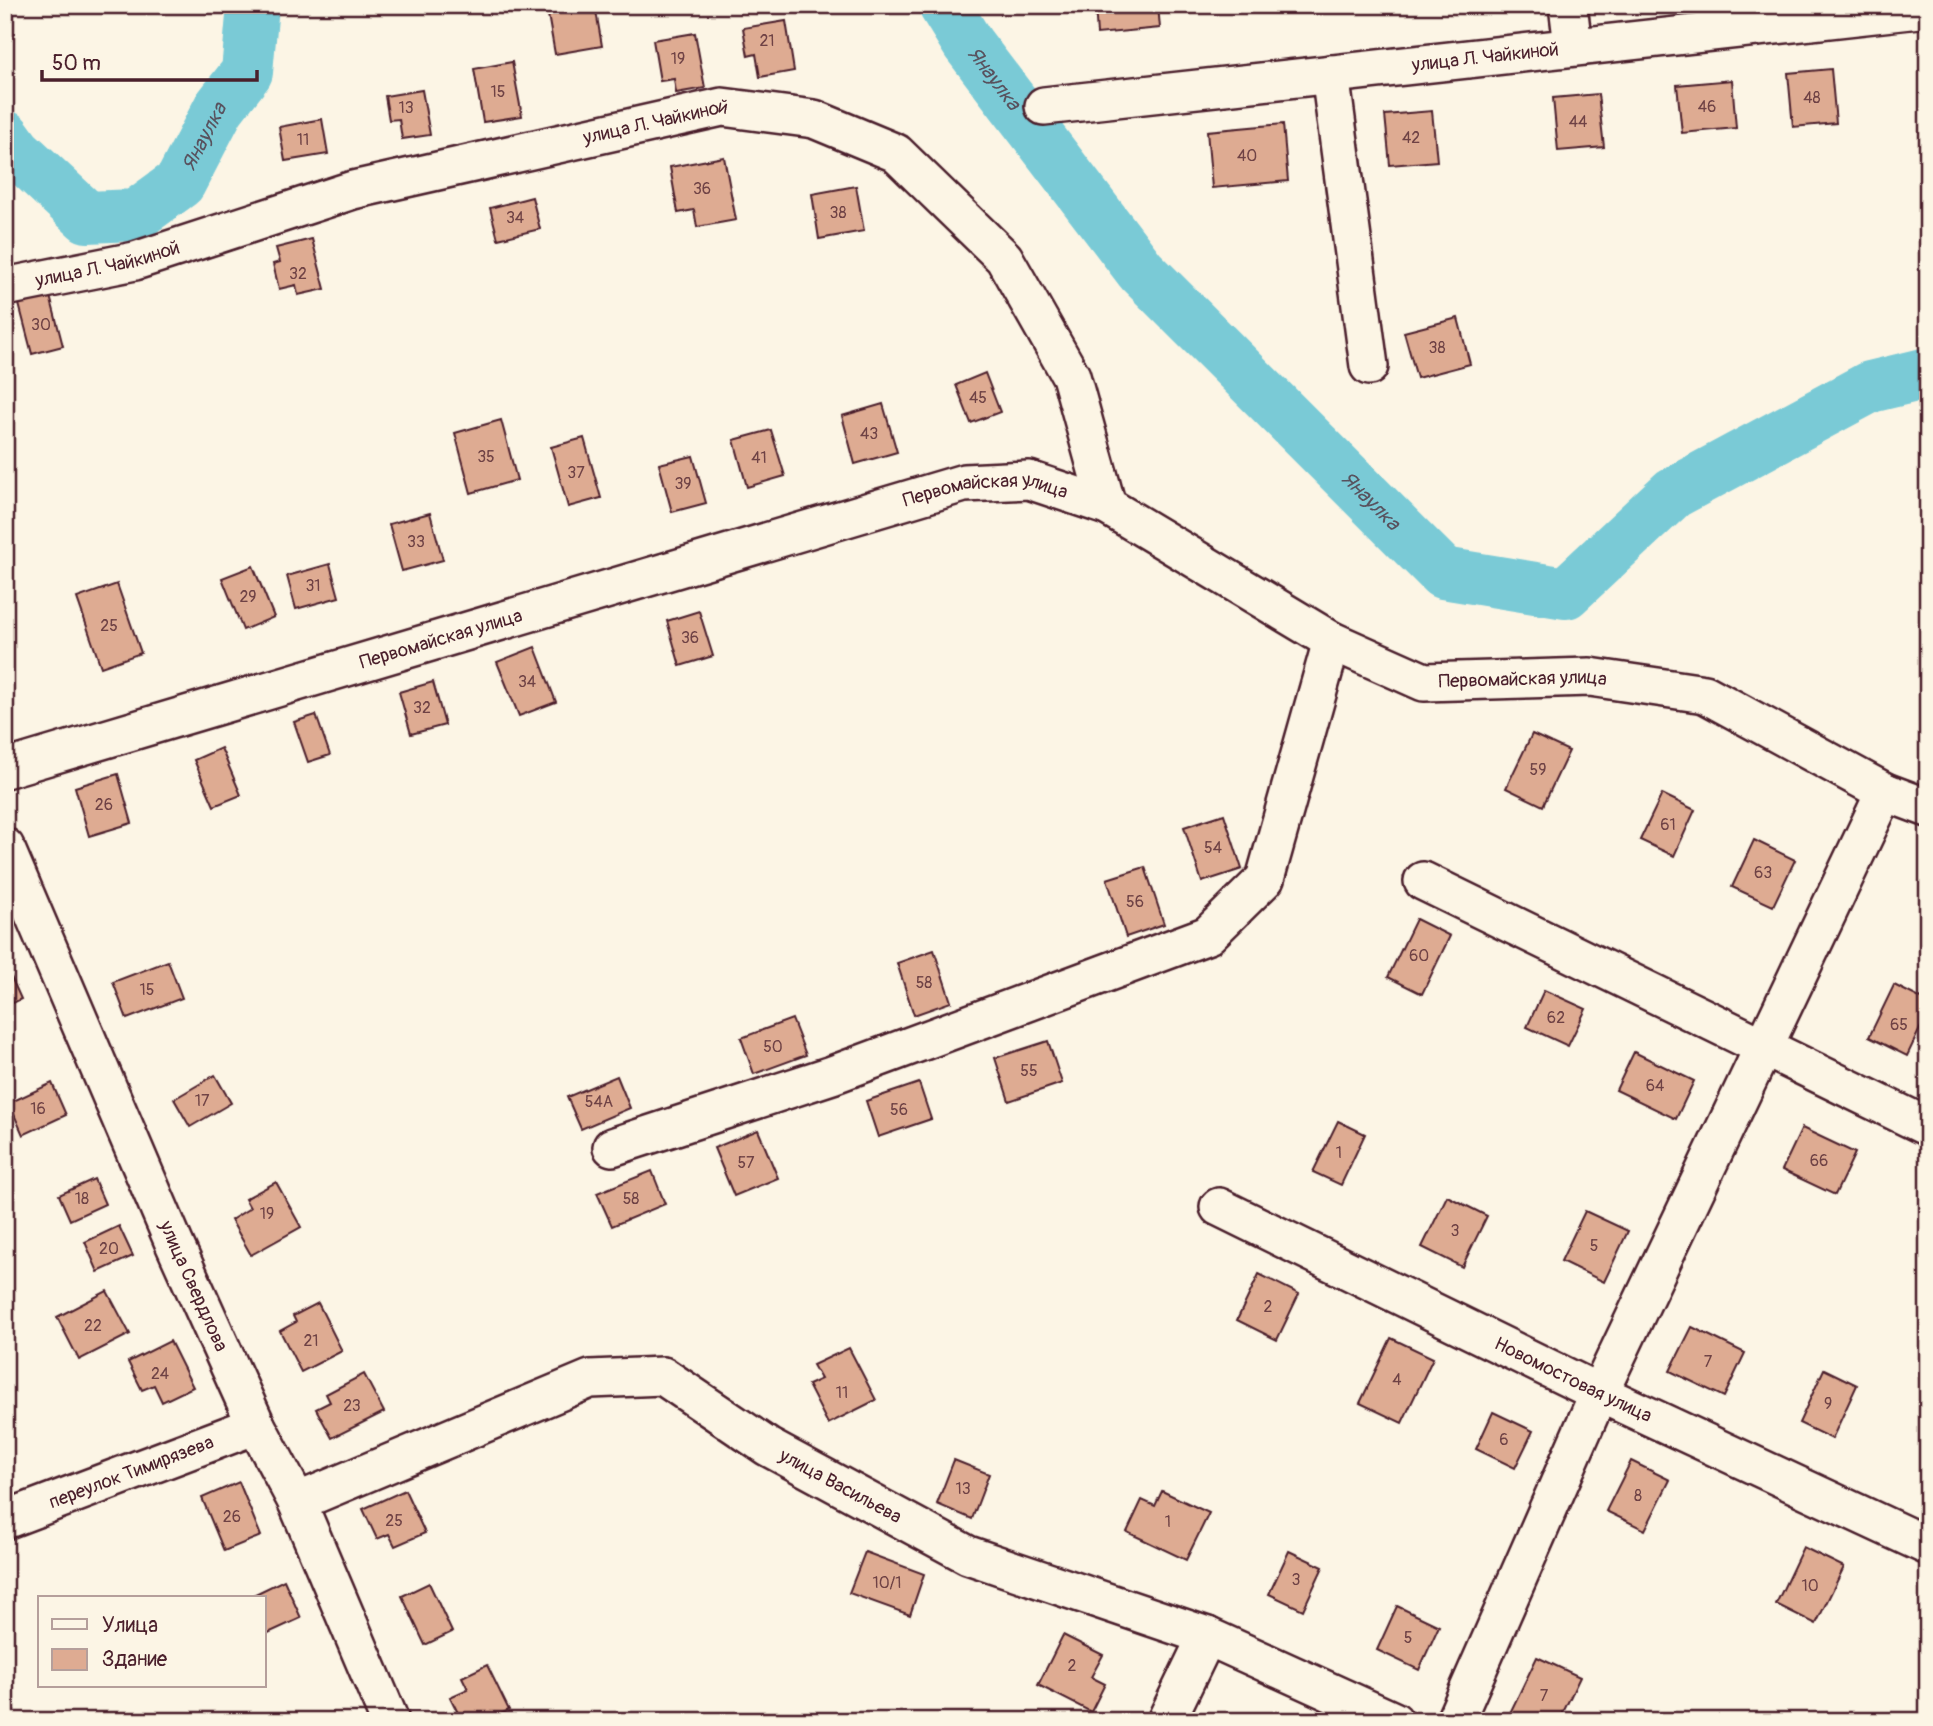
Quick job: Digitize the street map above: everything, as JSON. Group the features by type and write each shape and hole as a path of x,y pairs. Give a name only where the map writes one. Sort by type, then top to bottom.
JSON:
{"street":[{"path":"1568,5 1573,47"},
{"name":"улица Л. Чайкиной","path":"1044,106 1928,8"},
{"path":"1330,74 1369,366"},
{"name":"улица Л. Чайкиной","path":"5,288 135,261 353,190 722,107 814,120 896,153 1004,258 1071,376 1107,506"},
{"name":"Первомайская улица","path":"5,769 964,483 1029,480 1107,506 1332,641 1424,682 1590,677 1705,694 1885,792 1928,808"},
{"path":"612,1147 832,1075 1208,935 1265,879 1332,641"},
{"path":"1455,1721 1599,1393 1885,792"},
{"name":"улица Свердлова","path":"5,847 174,1243 256,1424 297,1502 390,1721"},
{"path":"1423,881 1928,1126"},
{"name":"Новомостовая улица","path":"1219,1207 1599,1393 1928,1546"},
{"name":"улица Васильева","path":"297,1502 590,1379 663,1376 768,1447 968,1555 1207,1636 1394,1721"},
{"name":"переулок Тимирязева","path":"5,1520 256,1424"},
{"path":"1166,1721 1207,1636"}],"building":[{"path":"567,5 595,5 602,46 555,54 547,9"},
{"path":"1095,5 1158,5 1160,28 1097,34"},
{"path":"1243,5 1296,5 1243,10"},
{"path":"786,21 794,71 760,77 756,54 748,56 743,28"},
{"path":"695,33 705,88 676,93 674,79 660,81 653,40"},
{"path":"512,62 522,116 483,122 474,69"},
{"path":"1831,69 1836,123 1793,127 1788,73"},
{"path":"1732,80 1736,128 1682,133 1677,85"},
{"path":"422,90 430,135 402,139 399,119 389,120 385,96"},
{"path":"1598,94 1604,147 1558,151 1553,98"},
{"path":"1432,111 1437,161 1390,165 1385,115"},
{"path":"322,119 328,154 285,161 279,127"},
{"path":"1283,124 1288,181 1212,188 1207,131"},
{"path":"724,157 736,220 697,227 694,210 678,213 670,167"},
{"path":"856,186 864,231 819,239 812,194"},
{"path":"532,197 540,229 498,239 490,208"},
{"path":"312,239 325,289 298,295 296,285 279,289 273,264 280,262 276,248"},
{"path":"50,296 63,346 32,354 19,304"},
{"path":"1458,318 1470,364 1417,378 1404,332"},
{"path":"985,373 1000,412 971,423 956,385"},
{"path":"883,404 897,452 855,464 842,416"},
{"path":"501,420 517,480 471,493 455,433"},
{"path":"771,430 785,476 747,487 734,440"},
{"path":"584,438 601,498 568,507 551,447"},
{"path":"693,456 706,503 672,512 659,464"},
{"path":"430,513 443,560 402,571 389,524"},
{"path":"330,564 339,597 296,609 287,576"},
{"path":"253,566 274,617 243,630 222,578"},
{"path":"117,584 141,653 101,667 77,598"},
{"path":"699,611 713,656 680,666 667,621"},
{"path":"535,647 556,702 519,716 497,662"},
{"path":"433,682 445,725 411,734 399,692"},
{"path":"316,715 330,755 308,762 294,722"},
{"path":"1532,734 1569,751 1543,806 1506,788"},
{"path":"221,748 241,795 214,806 194,760"},
{"path":"118,774 132,823 89,836 75,787"},
{"path":"1662,794 1695,810 1674,856 1640,840"},
{"path":"1224,814 1242,869 1202,882 1184,827"},
{"path":"1754,840 1795,860 1773,906 1732,887"},
{"path":"1145,867 1164,924 1126,937 1107,879"},
{"path":"1416,919 1450,936 1422,994 1388,977"},
{"path":"934,950 951,1002 914,1015 897,963"},
{"path":"168,961 182,998 127,1019 113,982"},
{"path":"5,968 21,999 5,1007"},
{"path":"1894,985 1928,1002 1928,1012 1907,1056 1869,1037"},
{"path":"1544,990 1586,1009 1568,1046 1527,1027"},
{"path":"792,1019 806,1055 754,1074 741,1038"},
{"path":"1048,1041 1062,1083 1009,1101 995,1058"},
{"path":"1634,1052 1694,1081 1676,1119 1616,1090"},
{"path":"215,1075 231,1103 190,1127 174,1099"},
{"path":"617,1076 630,1108 581,1129 567,1097"},
{"path":"52,1083 66,1115 23,1135 9,1103"},
{"path":"919,1083 931,1119 878,1137 866,1101"},
{"path":"1338,1121 1365,1134 1341,1185 1313,1172"},
{"path":"1802,1128 1855,1153 1835,1195 1782,1170"},
{"path":"758,1130 778,1178 734,1196 714,1148"},
{"path":"652,1171 665,1204 612,1226 597,1193"},
{"path":"94,1179 105,1204 70,1220 59,1195"},
{"path":"276,1182 301,1227 251,1255 231,1220 250,1208 245,1199"},
{"path":"1447,1196 1487,1216 1462,1267 1422,1247"},
{"path":"1585,1211 1628,1231 1604,1282 1561,1261"},
{"path":"119,1226 133,1256 98,1272 85,1242"},
{"path":"1259,1274 1299,1294 1277,1340 1237,1320"},
{"path":"107,1291 130,1334 79,1360 57,1317"},
{"path":"318,1303 342,1351 301,1372 280,1331 296,1322 293,1316"},
{"path":"1692,1327 1745,1353 1724,1397 1670,1371"},
{"path":"1391,1338 1433,1358 1402,1423 1360,1403"},
{"path":"170,1341 193,1387 162,1402 154,1385 142,1390 128,1362"},
{"path":"849,1348 876,1400 828,1424 808,1385 821,1379 813,1365"},
{"path":"1824,1369 1857,1385 1832,1439 1799,1423"},
{"path":"364,1374 384,1412 332,1438 316,1409 330,1402 326,1394"},
{"path":"1493,1412 1533,1431 1515,1468 1476,1449"},
{"path":"954,1460 989,1474 972,1519 937,1504"},
{"path":"1631,1461 1670,1480 1645,1530 1606,1511"},
{"path":"239,1482 261,1536 224,1551 202,1498"},
{"path":"405,1490 425,1533 395,1546 389,1534 377,1539 363,1509"},
{"path":"1162,1491 1209,1513 1186,1560 1127,1532 1142,1500 1155,1506"},
{"path":"1803,1547 1844,1567 1816,1624 1776,1604"},
{"path":"1289,1551 1323,1567 1303,1610 1269,1594"},
{"path":"865,1552 924,1574 910,1615 849,1593"},
{"path":"284,1580 301,1618 266,1634 266,1596 251,1596"},
{"path":"429,1583 452,1632 425,1645 402,1596"},
{"path":"1397,1606 1439,1626 1419,1670 1377,1650"},
{"path":"1063,1635 1103,1655 1091,1677 1105,1684 1091,1712 1038,1685"},
{"path":"1537,1657 1580,1677 1559,1721 1521,1721 1509,1715"},
{"path":"487,1665 509,1710 487,1721 462,1721 450,1697 468,1689 462,1677"}],"waterway":[{"name":"Янаулка","path":"5,136 16,151 87,217 136,215 180,183 219,108 247,72 253,5"},
{"name":"Янаулка","path":"944,5 968,44 1141,271 1443,573 1566,593 1673,493 1870,387 1928,373"}]}
